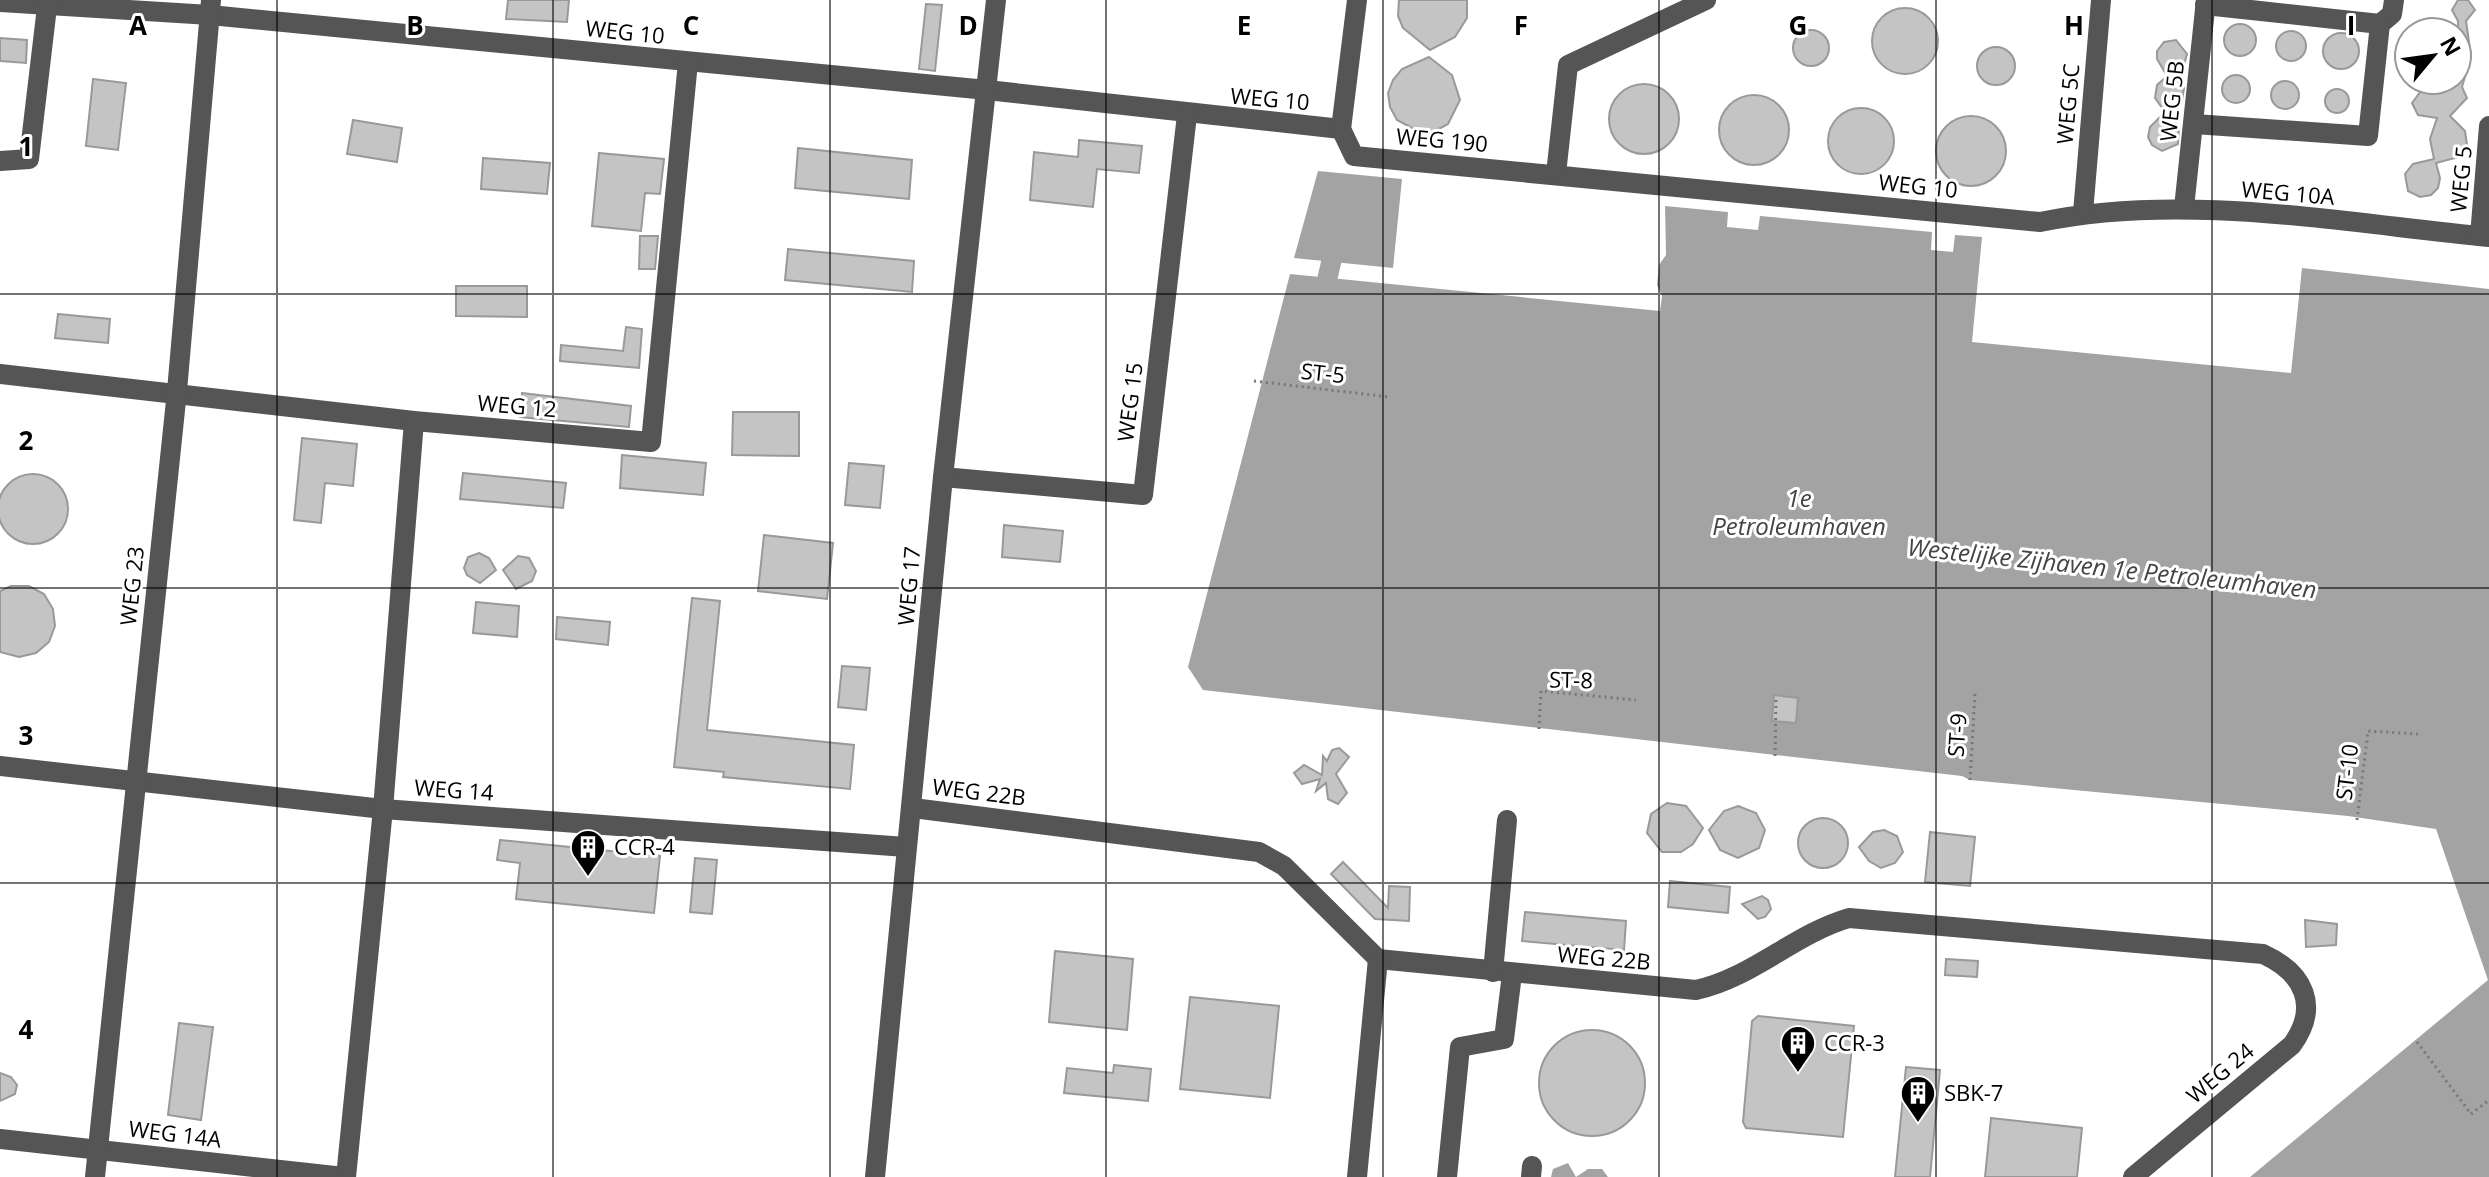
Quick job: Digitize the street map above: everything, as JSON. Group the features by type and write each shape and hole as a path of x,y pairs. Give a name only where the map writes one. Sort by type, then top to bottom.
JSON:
{"lane":[{"name":"WEG 17","path":"875,1177 943,477 996,0"},
{"path":"1341,129 1357,0"},
{"path":"1556,174 1568,65 1706,0"},
{"name":"WEG 5C","path":"2083,213 2101,0"},
{"path":"2194,124 2368,136 2380,24 2392,14 2394,0"},
{"name":"WEG 10","path":"0,2 47,7 210,7 688,62 987,90 1187,115 1341,129"},
{"path":"2205,2 2380,24"},
{"name":"WEG 5B","path":"2184,208 2205,2"},
{"path":"0,161 29,159 47,7"},
{"name":"WEG 23","path":"95,1177 177,391 210,7"},
{"name":"WEG 12","path":"0,374 177,391 414,421 651,442 688,62"},
{"name":"WEG 15","path":"943,477 1143,495 1187,115"},
{"name":"WEG 5","path":"2485,236 2489,126"},
{"name":"WEG 190","path":"1341,129 1354,156 1556,174"},
{"name":"WEG 10","path":"1556,174 2040,222 2083,213"},
{"name":"WEG 10A","path":"2083,213 2184,208 2485,236"},
{"path":"345,1177 383,809 414,421"},
{"name":"WEG 14","path":"0,766 383,809 906,847"},
{"name":"WEG 22B","path":"913,808 1259,852 1284,866 1378,959 1696,990 1723,984 1821,926 1849,918 2263,954 2280,962 2303,989"},
{"path":"1447,1177 1460,1047 1504,1039 1502,973 1507,820"},
{"path":"1357,1177 1378,959"},
{"name":"WEG 24","path":"2133,1177 2292,1045 2306,1021 2303,989"},
{"name":"WEG 14A","path":"0,1139 345,1177"}],"path":[{"name":"ST-5","path":"1254,381 1389,397"},
{"name":"ST-8","path":"1539,729 1541,691 1636,700"},
{"name":"ST-9","path":"1970,780 1975,693"},
{"path":"1775,756 1776,699"},
{"name":"ST-10","path":"2357,820 2368,731 2418,734"},
{"path":"2417,1042 2471,1114 2489,1100"}],"water":[{"path":"1318,171 1402,179 1393,268 1294,258"},
{"name":"1e Petroleumhaven","path":"1665,206 1728,212 1727,227 1758,230 1760,216 1932,232 1931,250 1953,252 1955,235 1982,237 1972,342 2291,373 2302,268 2489,289 2489,1177 2250,1177 2488,980 2436,829 2348,816 1970,780 1962,776 1203,690 1188,667 1290,274 1660,311 1662,296 1657,285 1659,265 1666,255"},
{"path":"1568,1163 1576,1177 1551,1177 1553,1169"},
{"path":"1588,1169 1602,1169 1608,1177 1576,1177"}],"building":[{"path":"508,0 569,0 567,22 506,19"},
{"path":"1399,0 1467,0 1467,18 1455,37 1430,50 1403,28 1398,16"},
{"path":"2458,0 2468,0 2475,10 2470,16 2455,16 2452,10"},
{"path":"926,4 942,5 935,71 919,69"},
{"path":"1911,8 1929,17 1936,28 1936,54 1929,65 1918,72 1899,74 1886,69 1877,60 1872,35 1877,22 1886,13"},
{"path":"2240,24 2252,28 2256,40 2252,52 2240,56 2228,52 2224,40 2228,28"},
{"path":"1811,30 1824,35 1829,48 1824,61 1811,66 1798,61 1793,48 1798,35"},
{"path":"2291,31 2302,35 2306,46 2302,57 2291,61 2280,57 2276,46 2280,35"},
{"path":"2341,33 2353,39 2359,51 2353,63 2341,69 2329,63 2323,51 2329,39"},
{"path":"0,38 27,40 26,63 0,61"},
{"path":"2176,40 2187,54 2184,65 2174,74 2184,88 2182,101 2168,114 2179,127 2178,144 2162,151 2152,145 2148,137 2150,127 2165,112 2155,98 2157,85 2167,76 2157,59 2157,51 2164,42"},
{"path":"1996,47 2009,53 2015,66 2009,79 1996,85 1983,79 1977,66 1983,53"},
{"path":"1429,57 1452,75 1460,100 1448,124 1435,131 1421,133 1397,120 1390,107 1388,93 1402,69"},
{"path":"2236,75 2246,79 2250,89 2246,99 2236,103 2226,99 2222,89 2226,79"},
{"path":"93,79 126,83 118,150 86,146"},
{"path":"2285,81 2295,85 2299,95 2295,105 2285,109 2275,105 2271,95 2275,85"},
{"path":"1644,84 1669,94 1679,119 1669,144 1644,154 1619,144 1609,119 1619,94"},
{"path":"2332,89 2342,89 2349,96 2349,106 2342,113 2332,113 2325,106 2325,96"},
{"path":"1754,95 1779,105 1789,130 1779,155 1754,165 1729,155 1719,130 1729,105"},
{"path":"2417,96 2467,98 2450,116 2465,131 2467,145 2459,157 2436,163 2440,178 2438,188 2431,195 2420,197 2408,191 2405,174 2413,164 2434,159 2430,139 2437,118 2418,115 2412,103"},
{"path":"1867,108 1885,117 1892,128 1892,154 1885,165 1874,172 1855,174 1837,165 1830,154 1828,135 1837,117 1848,110"},
{"path":"1978,116 2000,131 2006,151 2004,165 1996,176 1985,184 1964,186 1946,176 1938,165 1936,144 1946,126 1957,118"},
{"path":"353,120 402,128 397,162 347,154"},
{"path":"1079,140 1142,146 1139,173 1097,169 1093,207 1030,200 1034,152 1078,157"},
{"path":"798,148 912,160 909,199 795,188"},
{"path":"599,153 664,159 660,194 645,193 641,231 592,226"},
{"path":"483,158 550,163 547,194 481,189"},
{"path":"640,236 658,236 655,269 639,269"},
{"path":"788,249 914,261 912,292 785,280"},
{"path":"456,286 527,286 527,317 456,316"},
{"path":"58,314 110,319 108,343 55,338"},
{"path":"626,327 642,329 639,368 560,361 561,345 623,351"},
{"path":"522,393 631,406 629,427 520,417"},
{"path":"733,412 799,412 799,456 732,455"},
{"path":"302,438 357,444 353,486 325,483 321,523 294,520"},
{"path":"622,455 706,463 703,495 620,488"},
{"path":"849,463 884,466 880,508 845,505"},
{"path":"463,473 566,483 563,508 460,499"},
{"path":"26,474 40,474 62,489 68,509 66,522 58,534 40,544 26,544 4,529 -2,516 -2,502 13,480"},
{"path":"1004,525 1063,531 1060,562 1002,557"},
{"path":"764,535 833,543 827,599 758,591"},
{"path":"479,553 489,558 496,570 480,583 467,575 464,568 468,557"},
{"path":"518,556 529,558 536,571 532,581 516,589 503,570"},
{"path":"11,586 29,586 44,594 53,609 55,626 49,642 36,653 19,657 0,652 0,591"},
{"path":"692,598 720,601 707,730 854,745 850,789 723,777 724,772 674,767"},
{"path":"476,602 519,606 517,637 473,633"},
{"path":"557,617 610,622 608,645 556,639"},
{"path":"842,666 870,668 866,710 838,707"},
{"path":"1774,695 1798,698 1796,723 1772,721"},
{"path":"1339,748 1349,757 1336,774 1347,793 1338,804 1328,799 1326,783 1316,791 1320,779 1302,784 1294,773 1304,765 1322,775 1323,756 1327,761 1332,750"},
{"path":"1667,803 1686,806 1703,828 1693,844 1681,852 1662,852 1647,833 1651,814"},
{"path":"1738,806 1756,813 1765,830 1759,848 1738,858 1720,850 1709,830 1724,811"},
{"path":"1823,818 1841,825 1848,843 1841,861 1823,868 1805,861 1798,843 1805,825"},
{"path":"1884,830 1897,836 1903,852 1895,863 1881,868 1869,861 1859,847 1873,832"},
{"path":"1930,832 1975,837 1970,886 1925,882"},
{"name":"CCR-4","path":"500,840 660,856 654,913 516,899 520,863 497,860"},
{"path":"695,858 717,860 712,914 690,912"},
{"path":"1343,862 1388,908 1389,886 1410,887 1409,921 1375,919 1331,874"},
{"path":"1670,881 1730,887 1728,913 1668,907"},
{"path":"1762,896 1768,900 1771,909 1765,917 1758,919 1742,904"},
{"path":"1525,912 1626,921 1624,950 1522,941"},
{"path":"2305,920 2337,924 2336,945 2306,947"},
{"path":"1055,951 1133,959 1127,1030 1049,1022"},
{"path":"1946,959 1978,961 1977,977 1945,975"},
{"path":"1190,997 1279,1006 1270,1098 1180,1089"},
{"name":"CCR-3","path":"1758,1016 1854,1026 1843,1137 1746,1128 1743,1122 1752,1021"},
{"path":"179,1023 213,1027 201,1120 168,1115"},
{"path":"1592,1030 1612,1034 1629,1046 1641,1063 1645,1083 1641,1103 1629,1120 1612,1132 1592,1136 1572,1132 1555,1120 1543,1103 1539,1083 1543,1063 1555,1046 1572,1034"},
{"path":"1114,1065 1151,1069 1148,1101 1064,1093 1067,1068 1113,1073"},
{"name":"SBK-7","path":"1906,1067 1940,1070 1930,1177 1895,1177"},
{"path":"0,1073 11,1077 17,1085 15,1094 0,1101"},
{"path":"1991,1118 2082,1128 2077,1177 1985,1177"}],"waterway":[{"path":"1332,299 1324,293 1337,237"}],"place":[{"name":"CCR-4","path":"588,878"},
{"name":"CCR-3","path":"1798,1074"},
{"name":"SBK-7","path":"1918,1124"}],"water label":[{"name":"Westelijke Zijhaven 1e Petroleumhaven","path":"2112,569"}]}
